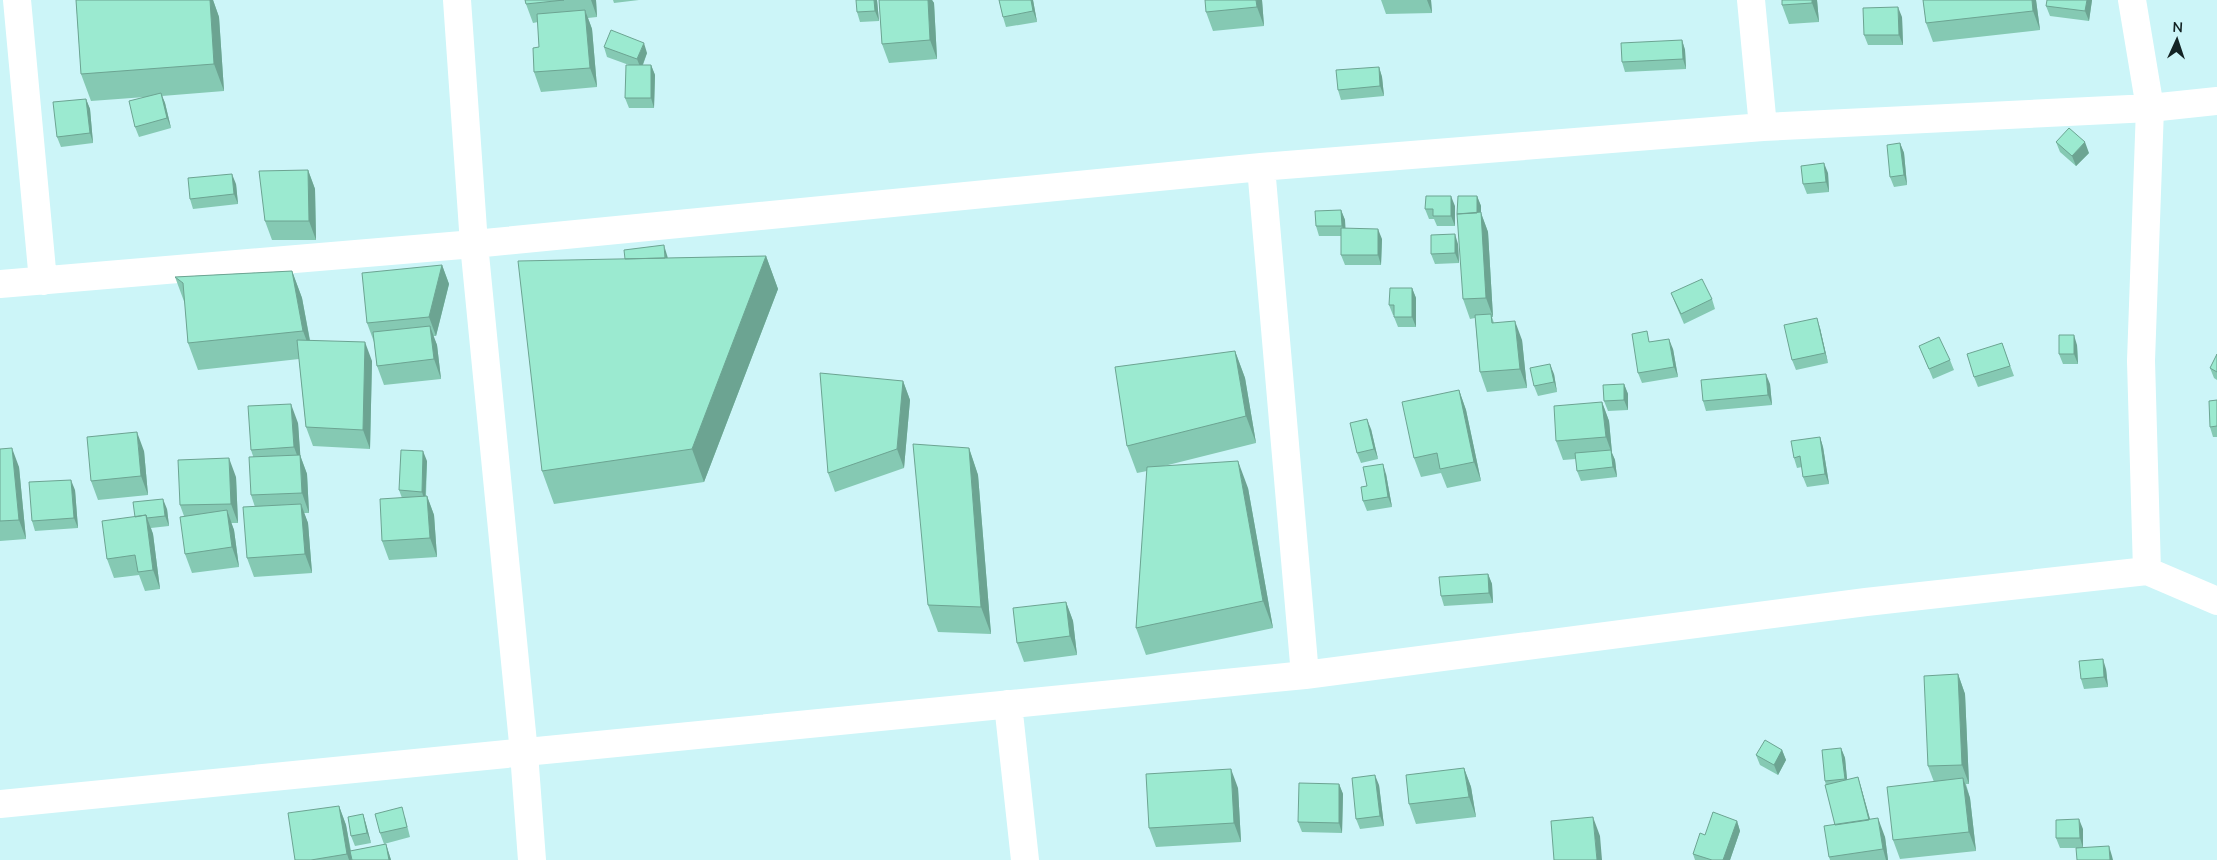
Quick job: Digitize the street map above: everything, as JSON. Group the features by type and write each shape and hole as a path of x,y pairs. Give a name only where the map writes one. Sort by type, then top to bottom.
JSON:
{"street":[{"path":"17,0 43,280"},
{"path":"457,0 474,244 524,754 532,860"},
{"path":"1751,0 1763,127"},
{"path":"2132,0 2150,108 2141,361 2147,571"},
{"path":"0,284 474,244 1262,167 1763,127 2150,108 2217,101"},
{"path":"1262,167 1305,675"},
{"path":"0,804 524,754 1305,675 1866,602 2147,571 2217,601"},
{"path":"1008,704 1025,860"}],"building":[{"path":"76,0 210,0 214,64 81,74"},
{"path":"525,0 564,0 526,4"},
{"path":"856,0 874,0 875,11 857,12"},
{"path":"879,0 928,0 930,40 882,44"},
{"path":"999,0 1031,0 1033,11 1003,17"},
{"path":"1205,0 1256,0 1257,7 1206,12"},
{"path":"1782,0 1812,0 1812,3 1782,5"},
{"path":"1923,0 2032,0 2033,11 1926,23"},
{"path":"2047,0 2087,0 2085,11 2046,6"},
{"path":"1898,7 1899,35 1864,35 1863,8"},
{"path":"585,10 590,68 534,72 533,48 539,47 537,14"},
{"path":"611,30 644,43 637,59 604,47"},
{"path":"1682,40 1683,59 1622,62 1621,43"},
{"path":"626,65 651,65 651,98 625,98"},
{"path":"1379,67 1380,86 1338,90 1336,70"},
{"path":"161,93 167,118 135,127 129,101"},
{"path":"86,99 90,133 57,137 53,102"},
{"path":"2069,128 2085,142 2072,156 2056,142"},
{"path":"1900,143 1904,175 1890,177 1887,145"},
{"path":"1824,163 1826,182 1803,184 1801,166"},
{"path":"308,170 309,221 265,221 259,171"},
{"path":"232,174 234,194 190,199 188,178"},
{"path":"1426,196 1451,196 1451,216 1433,216 1433,209 1425,209"},
{"path":"1458,196 1477,196 1477,213 1457,214"},
{"path":"1341,210 1342,226 1316,226 1315,211"},
{"path":"1481,212 1486,298 1463,299 1457,214"},
{"path":"1341,228 1378,229 1378,255 1341,255"},
{"path":"1455,234 1455,253 1431,254 1431,235"},
{"path":"664,245 665,258 625,259 624,250"},
{"path":"766,256 692,449 542,471 518,261"},
{"path":"442,265 429,317 367,323 362,273"},
{"path":"292,271 303,331 188,343 183,283 175,277"},
{"path":"1702,279 1712,299 1681,314 1671,293"},
{"path":"1390,288 1412,288 1412,317 1394,317 1394,305 1389,305"},
{"path":"1491,314 1492,323 1515,321 1520,369 1480,372 1475,315"},
{"path":"1817,318 1825,353 1792,360 1784,325"},
{"path":"430,326 434,359 377,366 373,332"},
{"path":"1647,331 1649,342 1669,339 1674,367 1638,373 1632,334"},
{"path":"2059,335 2074,335 2074,354 2059,354"},
{"path":"1939,337 1950,360 1929,369 1919,346"},
{"path":"297,340 365,342 363,430 306,427"},
{"path":"2002,343 2010,366 1974,377 1967,354"},
{"path":"1235,351 1246,416 1127,446 1115,367"},
{"path":"2217,354 2217,372 2210,368"},
{"path":"1550,364 1554,382 1534,386 1530,368"},
{"path":"820,373 903,381 897,449 828,473"},
{"path":"1766,374 1768,395 1703,401 1701,380"},
{"path":"1624,384 1624,400 1604,401 1603,385"},
{"path":"1459,390 1474,462 1440,469 1437,453 1414,458 1402,402"},
{"path":"2217,400 2217,426 2210,427 2209,401"},
{"path":"1602,402 1606,437 1556,441 1554,406"},
{"path":"291,404 294,447 251,450 248,406"},
{"path":"1367,419 1374,449 1357,453 1350,423"},
{"path":"137,432 141,476 91,481 87,437"},
{"path":"1820,437 1825,474 1803,477 1800,456 1794,458 1791,441"},
{"path":"913,444 969,448 981,607 928,605"},
{"path":"12,448 19,520 0,521 0,449"},
{"path":"401,450 423,451 422,492 399,490"},
{"path":"1611,450 1613,467 1577,471 1575,453"},
{"path":"300,455 302,493 251,495 249,457"},
{"path":"229,458 231,504 180,505 178,460"},
{"path":"1238,461 1263,601 1136,628 1147,467"},
{"path":"1383,464 1388,497 1363,501 1361,487 1367,486 1363,467"},
{"path":"71,480 74,518 32,521 29,482"},
{"path":"427,496 430,538 382,541 380,499"},
{"path":"163,499 165,516 147,518 146,515 135,517 133,502"},
{"path":"301,504 305,554 247,558 243,507"},
{"path":"227,510 232,547 185,554 180,517"},
{"path":"146,515 153,570 138,572 135,555 107,559 102,521"},
{"path":"1488,574 1489,593 1441,596 1439,577"},
{"path":"1066,602 1070,636 1017,643 1013,608"},
{"path":"2103,659 2104,677 2081,679 2079,661"},
{"path":"1958,674 1962,765 1928,766 1924,676"},
{"path":"1765,740 1782,750 1774,765 1756,755"},
{"path":"1841,748 1845,779 1825,781 1822,750"},
{"path":"1464,768 1469,797 1409,804 1406,775"},
{"path":"1231,769 1234,823 1149,828 1146,774"},
{"path":"1375,775 1380,816 1356,819 1352,778"},
{"path":"1858,777 1869,820 1835,825 1825,785"},
{"path":"1963,778 1969,832 1893,840 1887,787"},
{"path":"1299,783 1339,784 1339,823 1298,822"},
{"path":"339,806 347,854 311,860 295,860 288,813"},
{"path":"402,807 407,827 380,833 375,814"},
{"path":"1713,812 1737,821 1723,860 1712,860 1693,854 1700,833 1705,835"},
{"path":"363,814 367,833 351,836 348,817"},
{"path":"1593,817 1597,860 1554,860 1551,821"},
{"path":"1878,818 1883,849 1829,857 1824,826"},
{"path":"2079,819 2080,838 2056,838 2056,820"},
{"path":"386,844 389,860 352,860 350,851"},
{"path":"2109,846 2110,860 2077,860 2076,848"}]}
